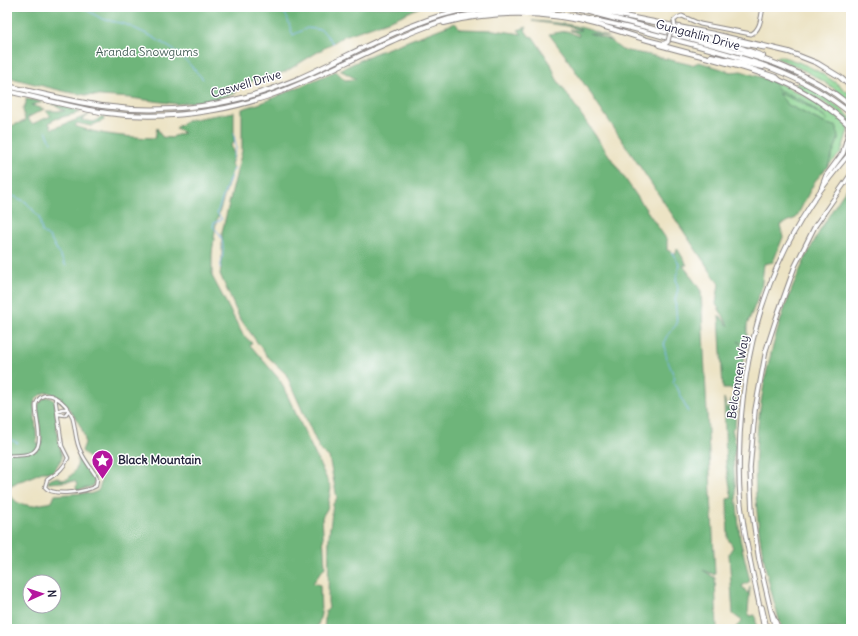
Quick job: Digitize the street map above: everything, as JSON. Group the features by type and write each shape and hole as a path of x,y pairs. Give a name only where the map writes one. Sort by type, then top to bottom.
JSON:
{"highway":[{"name":"Caswell Drive","path":"7,86 102,106 143,109 174,109 215,104 248,96 281,85 429,19 455,11 477,7"},
{"name":"Gungahlin Drive","path":"564,7 590,12 747,54 794,70 825,87 851,106"},
{"path":"578,7 714,34 789,52 817,63 829,70 851,87"},
{"name":"Gungahlin Drive","path":"389,43 427,26 453,18 493,10 538,10 573,14 741,57 776,70 811,86 834,100 851,114"},
{"path":"389,43 438,25 464,18 518,14 542,14 567,18 606,27 644,40 664,44 668,42"},
{"path":"606,27 643,41 741,67 781,81 816,100 838,116 850,125 850,130 843,152 825,178 822,187"},
{"path":"695,35 751,51 785,64 794,70"},
{"name":"Caswell Drive","path":"7,91 108,113 175,115 215,110 254,101 279,93 344,65 389,43"},
{"path":"705,55 776,70"}],"main road":[{"name":"Belconnen Way","path":"764,629 742,512 739,467 742,408 751,346 760,311 780,259 799,223 822,187 851,152"},
{"name":"Belconnen Way","path":"775,629 759,560 752,512 750,468 755,410 766,350 795,266 815,226 851,174"},
{"path":"754,579 768,629"}],"street":[{"path":"763,7 758,30 751,34 700,24 682,16 678,17 674,21 668,44 672,47 757,70 777,77 781,81"},
{"path":"673,28 695,35 789,52"},
{"path":"7,456 29,454 37,449 39,438 36,404 39,398 45,395 55,397 72,415 80,451 96,476 97,483 90,489 78,492 53,492 45,487 47,480 58,473 68,458 62,446 55,397"},
{"path":"58,413 62,408 68,410"},
{"path":"58,413 65,415 68,410"},
{"path":"770,606 778,629"}],"green space":[{"name":"Aranda Snowgums","path":"7,7 420,7 396,18 344,36 285,72 243,84 235,89 236,93 216,99 177,104 67,92 7,77"},
{"path":"532,21 580,27 608,37 589,33 609,40 622,50 692,65 699,62 731,72 741,71 773,81 779,90 802,100 828,120 804,104 778,93 788,105 824,123 837,127 838,140 828,166 815,181 796,218 780,225 783,237 773,262 764,264 761,290 747,325 747,348 738,341 745,350 738,389 723,389 719,315 729,326 716,304 719,284 549,34 567,31 578,36 579,34 570,30 581,30 568,26"},
{"path":"455,23 461,29 494,30 522,34 518,30 527,27 525,30 529,36 533,37 551,64 556,78 667,240 667,250 676,254 677,248 687,265 683,265 701,291 715,575 703,570 715,578 717,629 324,629 326,611 329,608 329,536 333,504 337,498 329,457 320,450 286,374 267,356 239,317 220,274 222,262 222,232 242,151 242,109 261,103 336,71 345,80 356,79 340,70 373,54"},
{"path":"779,56 799,62 826,76 851,95 851,102 815,77 796,66 776,58"},
{"path":"773,81 823,106 847,126 848,130 841,153 828,166 838,140 837,127 824,123 788,105 777,92 804,104 819,114 802,100 779,90"},
{"path":"797,83 811,88 826,97 851,118 851,123 836,110 800,88 796,85"},
{"path":"26,99 44,102 31,105 44,109 27,118 32,124 51,116 46,111 65,111 51,103 82,112 55,119 49,123 52,129 89,115 81,120 94,122 104,115 104,120 91,126 77,123 75,126 104,133 145,138 155,138 157,128 162,137 172,138 184,133 176,128 188,120 234,112 234,143 231,145 234,156 231,164 233,168 216,223 212,254 212,276 243,335 252,343 250,345 280,380 331,488 327,509 322,517 325,567 313,583 320,585 321,614 317,629 7,629 7,125 11,126 25,121 23,109","holes":["48,392 54,395 66,406 77,420 84,435 85,443 82,451 100,475 100,485 98,491 90,494 55,495 52,502 31,506 18,503 8,494 8,487 42,472 53,472 62,458 57,432 55,402 50,397 43,399 38,406 42,444 37,444 34,404 36,399 43,393"]},
{"path":"851,183 851,359 849,360 851,367 848,372 851,377 851,629 782,629 766,570 758,526 755,468 758,425 765,381 775,338 789,296 807,256 827,218"},
{"path":"737,397 735,426 732,429 736,446 733,459 740,539 750,581 742,586 748,594 750,587 748,612 750,616 755,615 757,629 734,629 742,621 733,614 729,553 733,547 728,539 727,499 732,498 726,465 724,398 728,411 731,400"},
{"path":"77,459 79,459 93,478 94,476 95,479 93,486 77,491 75,481 48,483 49,480 57,477 61,480 68,479 76,468"}],"waterway":[{"path":"82,7 102,19 125,24 151,36 180,54 203,79"},
{"path":"285,7 283,11 287,17 293,35 307,28 322,30 333,43"},
{"path":"46,131 51,142"},
{"path":"233,161 236,148 234,133"},
{"path":"220,268 223,251 222,240 213,227 214,223 222,219 217,213 232,172 235,168"},
{"path":"7,193 26,202 39,217 42,232 50,238 66,266"},
{"path":"671,251 679,264 676,279 678,289 675,300 677,324 666,338 664,344 667,359 675,378 673,382 677,387 688,412"},
{"path":"7,438 18,443"}],"place":[{"name":"Black Mountain","path":"102,480"}]}
